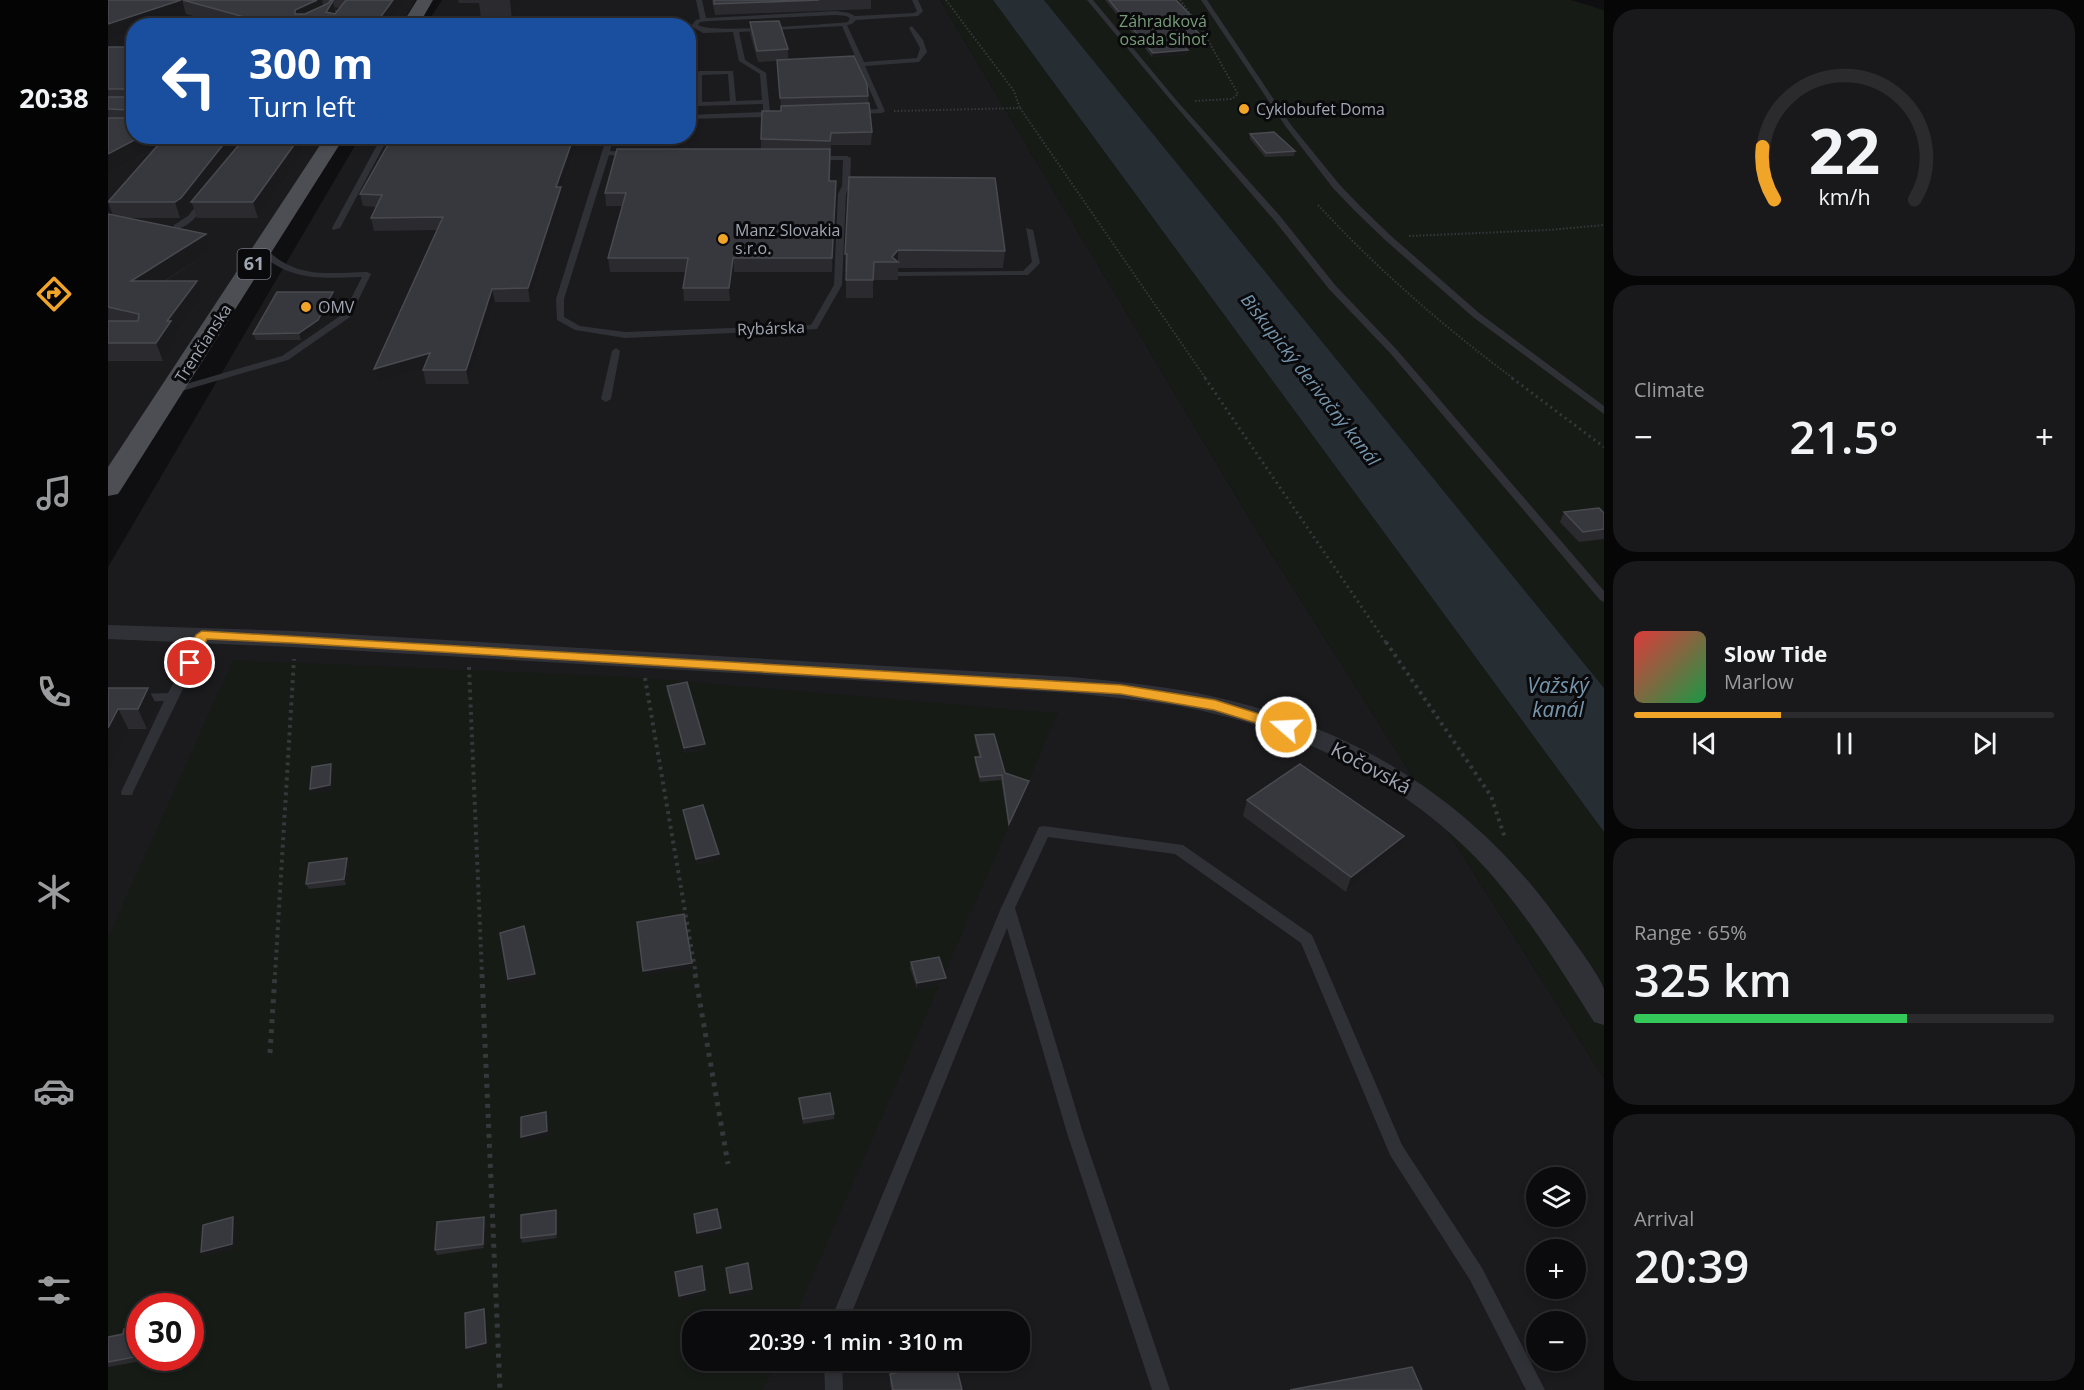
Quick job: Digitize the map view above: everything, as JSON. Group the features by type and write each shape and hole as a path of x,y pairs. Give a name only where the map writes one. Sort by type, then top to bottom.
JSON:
{"main road":[{"path":"414,18 425,0"},
{"name":"Trenčianska","path":"108,488 331,144"}],"street":[{"name":"Kočovská","path":"108,632 202,635 1047,684 1165,696 1215,705 1286,727 1375,768 1419,794 1471,837 1499,866 1530,904 1604,1013"}],"lane":[{"path":"294,0 344,13 341,18"},
{"path":"699,0 703,20"},
{"path":"696,23 703,20 836,13 854,18 916,15 920,11 915,0"},
{"path":"1090,0 1175,102 1277,218 1332,286 1394,352 1604,598"},
{"path":"1204,0 1288,126 1336,186 1387,237 1476,315 1604,411"},
{"path":"696,28 707,32 844,25 853,21 854,18"},
{"path":"844,25 882,111 847,112"},
{"path":"861,64 919,60 924,49 912,28"},
{"path":"736,30 742,61 763,73 767,115"},
{"path":"733,103 731,72 699,73 699,104 733,103 766,102"},
{"path":"696,117 778,114"},
{"path":"336,228 382,144"},
{"name":"Rybárska","path":"609,144 560,299 560,318 578,328 625,335 814,327 843,274 842,194 846,186 847,158 811,158"},
{"path":"607,153 643,154"},
{"path":"177,226 191,218 213,190"},
{"path":"898,274 1025,273 1036,263 1029,230"},
{"path":"171,392 285,358 347,315 367,274 301,274 273,264 262,250"},
{"path":"606,399 616,351"},
{"path":"127,792 172,697 194,657 202,635"},
{"path":"108,699 172,697"},
{"path":"843,1311 1008,908 1044,831 1178,849 1307,939 1396,1150 1476,1274 1536,1390"},
{"path":"1008,908 1075,1133 1161,1390"},
{"path":"833,1371 834,1390"}],"path":[{"path":"946,0 1014,91 1020,108 1491,796 1510,855 1499,866"},
{"path":"1175,102 1232,99 1238,94 1204,33 1180,0"},
{"path":"882,111 1020,108"},
{"path":"1318,206 1363,254 1475,350 1604,447"},
{"path":"1387,237 1549,230 1604,225"},
{"path":"270,1053 294,657"},
{"path":"469,663 500,1390"},
{"path":"644,674 728,1164"}],"shaded area":[{"path":"108,0 416,0 405,18 126,18 126,144 326,144 108,487"},
{"path":"442,0 940,0 1259,534 1604,1078 1604,1390 108,1390 108,567 356,144 696,144 696,18 430,18"}],"green space":[{"path":"940,0 993,0 1604,832 1604,1078 1259,534"},
{"name":"Záhradková osada Sihoť","path":"1044,0 1571,0 1604,10 1604,688"},
{"path":"233,660 631,677 1058,713 797,1311 682,1311 682,1371 772,1371 763,1390 108,1390 108,938"}],"water":[{"name":"Važský kanál","path":"993,0 1044,0 1604,688 1604,832"}],"building":[{"path":"108,0 181,0 126,18 108,24"},
{"path":"183,0 317,0 295,10 295,14 305,14 329,3 330,0 333,1 326,12 335,14 346,0 393,0 380,18 248,18"},
{"path":"714,0 819,0 714,4"},
{"path":"1109,0 1176,0 1196,21 1188,22 1205,40 1178,41 1188,50 1153,53"},
{"path":"779,21 788,49 757,51 750,22"},
{"path":"108,47 126,47 126,89 108,89"},
{"path":"854,56 867,84 868,96 780,98 777,60"},
{"path":"108,97 126,97 126,110 108,109"},
{"path":"869,103 872,132 831,133 830,141 761,139 762,111 781,111 781,106"},
{"path":"108,118 126,118 127,144 108,154"},
{"path":"1274,132 1295,151 1266,153 1250,134"},
{"path":"159,144 224,144 181,198 175,202 108,202"},
{"path":"239,144 295,144 253,202 191,202"},
{"path":"388,144 571,144 556,187 561,187 528,288 492,289 466,370 423,370 430,353 374,369 443,217 371,218 382,195 360,194"},
{"name":"Manz Slovakia s.r.o.","path":"617,149 830,149 829,181 836,181 832,258 733,258 729,288 683,288 688,258 608,258 626,193 605,193"},
{"path":"849,177 995,178 1005,251 898,250 892,257 898,262 874,262 873,280 846,280"},
{"path":"108,214 206,234 131,281 197,281 167,321 171,321 156,343 108,343 108,321 138,321 139,314 108,307"},
{"path":"277,292 333,292 318,320 299,333 253,334"},
{"path":"1599,508 1604,513 1604,529 1583,532 1564,512"},
{"path":"687,682 705,744 684,748 667,686"},
{"path":"108,688 148,688 138,709 118,709 108,728"},
{"path":"994,734 1005,773 1029,781 1009,824 1002,775 980,777 975,757 981,757 975,735"},
{"path":"331,764 330,785 310,789 312,767"},
{"path":"1300,764 1404,836 1351,877 1247,800"},
{"path":"703,805 719,854 696,859 683,810"},
{"path":"347,858 344,879 306,884 309,863"},
{"path":"684,914 692,963 643,971 637,922"},
{"path":"524,926 535,974 508,979 500,933"},
{"path":"939,957 946,978 917,983 911,962"},
{"path":"830,1093 834,1114 803,1119 799,1098"},
{"path":"546,1112 547,1131 521,1137 521,1117"},
{"path":"717,1209 721,1228 697,1233 694,1214"},
{"path":"556,1210 556,1234 521,1238 521,1215"},
{"path":"233,1217 232,1244 201,1252 203,1225"},
{"path":"484,1217 483,1244 435,1250 437,1222"},
{"path":"748,1263 752,1289 730,1293 726,1268"},
{"path":"702,1266 705,1290 679,1296 675,1272"},
{"path":"484,1309 486,1343 466,1348 465,1313"},
{"path":"126,1329 126,1359 108,1362 108,1337 123,1334"},
{"path":"1412,1367 1422,1390 1290,1390"},
{"path":"905,1371 957,1371 962,1390 893,1390 890,1374"}],"place":[{"name":"Cyklobufet Doma","path":"1244,109"},
{"name":"Manz Slovakia s.r.o.","path":"723,239"},
{"name":"OMV","path":"306,307"}],"route":[{"path":"190,663 202,635 293,639 1121,690 1215,705 1286,727"}],"water label":[{"name":"Biskupický derivačný kanál","path":"1310,380"}]}
